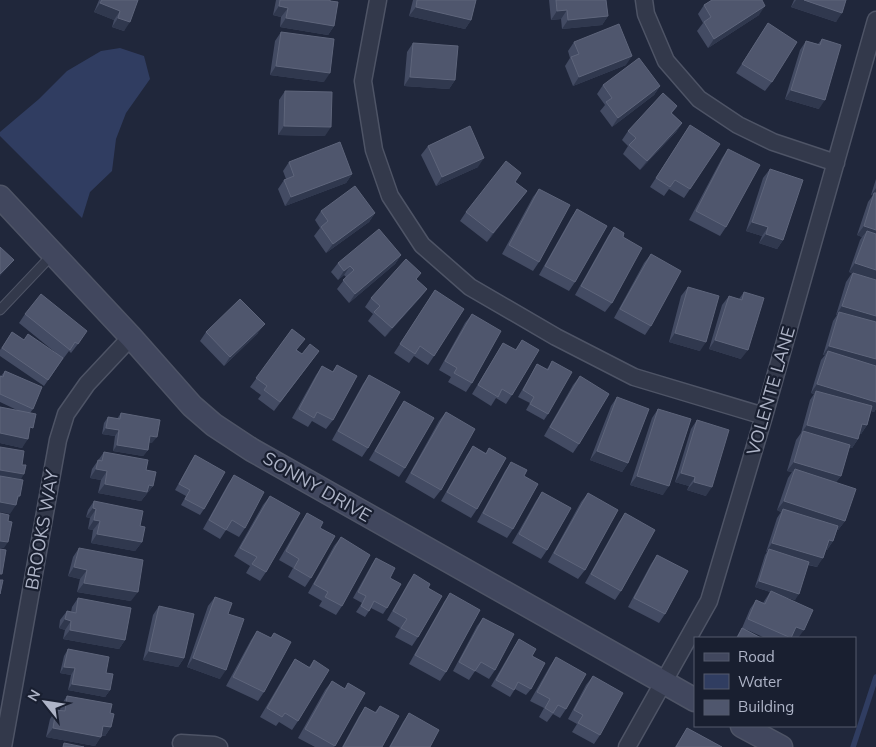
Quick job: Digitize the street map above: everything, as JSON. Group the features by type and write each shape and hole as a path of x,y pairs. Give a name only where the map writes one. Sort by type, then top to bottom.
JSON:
{"street":[{"path":"378,0 363,82 374,150 390,196 422,245 470,287 556,337 634,377 764,416"},
{"path":"644,0 646,14 666,61 699,99 738,125 773,142 836,163"},
{"name":"VOLENTE LANE","path":"627,747 710,600 876,20"},
{"name":"SONNY DRIVE","path":"0,197 131,337 192,406 214,425 252,450 694,699"},
{"name":"BROOKS WAY","path":"3,747 58,440 66,414 87,384 131,337"},
{"path":"744,727 781,747"},
{"path":"181,743 214,744 219,747"}],"lane":[{"path":"0,310 53,253"}],"water":[{"path":"120,48 144,56 150,79 126,113 116,139 112,171 90,192 82,218 0,136 0,132 39,99 67,71 101,51"}],"building":[{"path":"102,0 138,0 130,22 118,18 120,11 100,3"},
{"path":"280,0 330,0 338,2 334,26 286,18 288,8 279,6"},
{"path":"417,0 476,0 471,20 416,7"},
{"path":"556,0 606,0 608,16 568,20 567,10 557,11"},
{"path":"712,0 762,0 765,6 714,39 704,22 711,17 704,5"},
{"path":"804,0 846,0 842,13"},
{"path":"768,23 797,42 772,82 742,64"},
{"path":"619,24 632,56 579,77 571,57 579,54 574,42"},
{"path":"281,32 334,39 330,73 276,66"},
{"path":"822,39 841,45 825,100 791,90 806,41 820,45"},
{"path":"413,43 458,46 455,80 410,77"},
{"path":"639,58 660,86 618,118 606,102 612,98 603,85"},
{"path":"285,91 332,92 331,127 284,126"},
{"path":"663,93 677,106 671,113 682,123 647,161 629,145 636,138 628,131"},
{"path":"690,125 720,144 690,189 675,180 670,187 656,178"},
{"path":"470,126 484,158 442,177 428,146"},
{"path":"340,142 352,174 291,197 284,180 294,176 289,162"},
{"path":"728,149 760,165 726,227 696,211"},
{"path":"506,161 521,173 515,182 527,191 493,233 466,212"},
{"path":"770,169 803,180 783,240 766,234 768,227 752,222"},
{"path":"355,186 375,213 333,244 321,227 328,221 321,211"},
{"path":"539,189 570,205 539,262 509,245"},
{"path":"874,193 876,193 876,230 864,226"},
{"path":"577,209 607,226 575,282 545,266"},
{"path":"614,227 624,233 623,237 642,248 612,303 581,286"},
{"path":"379,229 401,255 355,294 343,280 354,270 350,266 344,271 338,263"},
{"path":"867,231 876,234 876,270 855,263"},
{"path":"0,247 14,260 0,274"},
{"path":"651,254 681,271 651,326 620,309"},
{"path":"406,259 421,273 416,279 427,289 392,328 374,312 380,306 371,298"},
{"path":"853,273 876,280 876,316 842,306"},
{"path":"688,287 719,296 706,342 675,333"},
{"path":"435,290 464,309 434,356 420,346 415,354 400,344"},
{"path":"744,292 764,298 748,350 715,340 729,296 742,300"},
{"path":"41,294 87,331 78,344 75,342 70,350 25,314"},
{"path":"240,299 265,324 230,357 206,332"},
{"path":"839,312 876,322 876,359 829,346"},
{"path":"472,314 501,331 472,383 454,373 457,368 445,361"},
{"path":"292,329 305,339 296,350 302,354 310,344 319,351 280,402 264,390 267,386 256,378"},
{"path":"12,332 24,340 28,334 63,358 48,380 2,348"},
{"path":"522,340 539,350 512,395 502,389 498,397 478,385 503,343 516,350"},
{"path":"828,351 876,366 876,402 817,384"},
{"path":"552,361 572,372 548,414 530,404 534,397 523,390 537,364 548,370"},
{"path":"337,365 357,376 333,420 317,412 314,418 299,409 322,366 333,372"},
{"path":"5,371 42,387 33,409 0,394 0,376 3,377"},
{"path":"369,375 400,392 368,448 338,431"},
{"path":"580,376 609,394 579,444 550,427"},
{"path":"816,391 872,406 867,425 862,424 858,439 807,425"},
{"path":"617,397 649,409 628,463 597,451"},
{"path":"404,401 434,418 405,468 375,451"},
{"path":"0,407 36,414 33,428 30,427 28,439 0,433"},
{"path":"658,409 691,419 669,486 637,476"},
{"path":"446,412 475,429 441,490 411,473"},
{"path":"121,413 160,420 157,437 150,436 148,450 117,445 119,430 106,428 108,417 120,419"},
{"path":"697,420 729,430 712,487 694,482 695,477 681,473"},
{"path":"803,431 850,445 841,476 794,462"},
{"path":"473,446 486,454 489,448 506,458 477,509 447,492"},
{"path":"0,447 24,451 22,465 26,465 24,474 0,470"},
{"path":"104,452 148,460 146,470 156,472 153,486 149,485 147,492 105,484 107,471 96,469 98,460 102,461"},
{"path":"195,455 225,472 204,509 185,499 190,490 179,484"},
{"path":"511,462 527,470 524,476 538,484 513,529 483,513"},
{"path":"795,469 856,489 845,521 784,501"},
{"path":"234,475 264,492 245,528 232,520 226,530 209,520"},
{"path":"0,476 23,480 16,505 0,502"},
{"path":"542,492 571,508 547,550 519,534"},
{"path":"588,493 618,510 585,570 554,553"},
{"path":"270,496 300,513 266,572 252,564 257,557 240,548"},
{"path":"94,501 143,511 140,526 145,527 142,542 97,534 100,521 94,520 96,509 93,508"},
{"path":"783,509 838,526 833,541 829,540 823,558 772,543"},
{"path":"0,513 9,515 8,521 12,522 8,542 0,541"},
{"path":"307,513 323,522 320,528 335,536 311,578 294,568 299,559 286,551"},
{"path":"625,513 655,530 621,591 591,574"},
{"path":"341,537 370,555 342,606 325,597 328,592 314,584"},
{"path":"79,548 143,560 138,592 84,583 87,570 74,567"},
{"path":"0,549 6,550 2,574 0,574"},
{"path":"769,549 809,562 799,594 759,581"},
{"path":"657,555 688,571 665,614 634,598"},
{"path":"376,558 395,568 390,578 401,584 387,608 374,601 369,611 361,606 366,596 358,592"},
{"path":"414,574 430,584 428,588 442,596 418,637 401,628 407,619 393,611"},
{"path":"0,580 3,580 0,594"},
{"path":"771,591 813,610 804,630 796,627 791,637 789,637 748,619 756,600 765,604"},
{"path":"450,593 480,610 446,672 415,655"},
{"path":"215,597 232,603 228,614 244,619 226,670 193,658"},
{"path":"78,598 131,608 125,640 70,630 71,621 65,619 67,611 76,613"},
{"path":"159,606 194,614 184,658 149,651"},
{"path":"483,618 514,634 495,670 481,662 475,671 459,662"},
{"path":"742,628 759,637 738,637"},
{"path":"257,631 271,638 274,633 291,642 264,692 233,677"},
{"path":"519,639 536,649 532,656 545,663 531,689 518,682 514,690 496,680"},
{"path":"68,649 109,657 106,673 113,674 110,690 72,684 75,668 64,667"},
{"path":"556,657 586,674 566,709 558,705 553,713 545,708 550,699 537,692"},
{"path":"295,659 310,668 314,660 329,670 298,721 285,713 282,717 267,708"},
{"path":"593,676 623,693 600,735 578,723 583,715 574,710"},
{"path":"332,681 345,689 348,683 365,693 335,746 305,729"},
{"path":"67,696 112,704 110,713 114,714 111,727 103,726 101,737 53,728 56,710 65,711"},
{"path":"380,706 399,716 382,747 343,747 365,707 376,713"},
{"path":"409,713 439,730 430,747 390,747"},
{"path":"687,728 722,747 676,747"},
{"path":"64,743 84,747 63,747"}],"waterway":[{"path":"853,747 876,677"}]}
